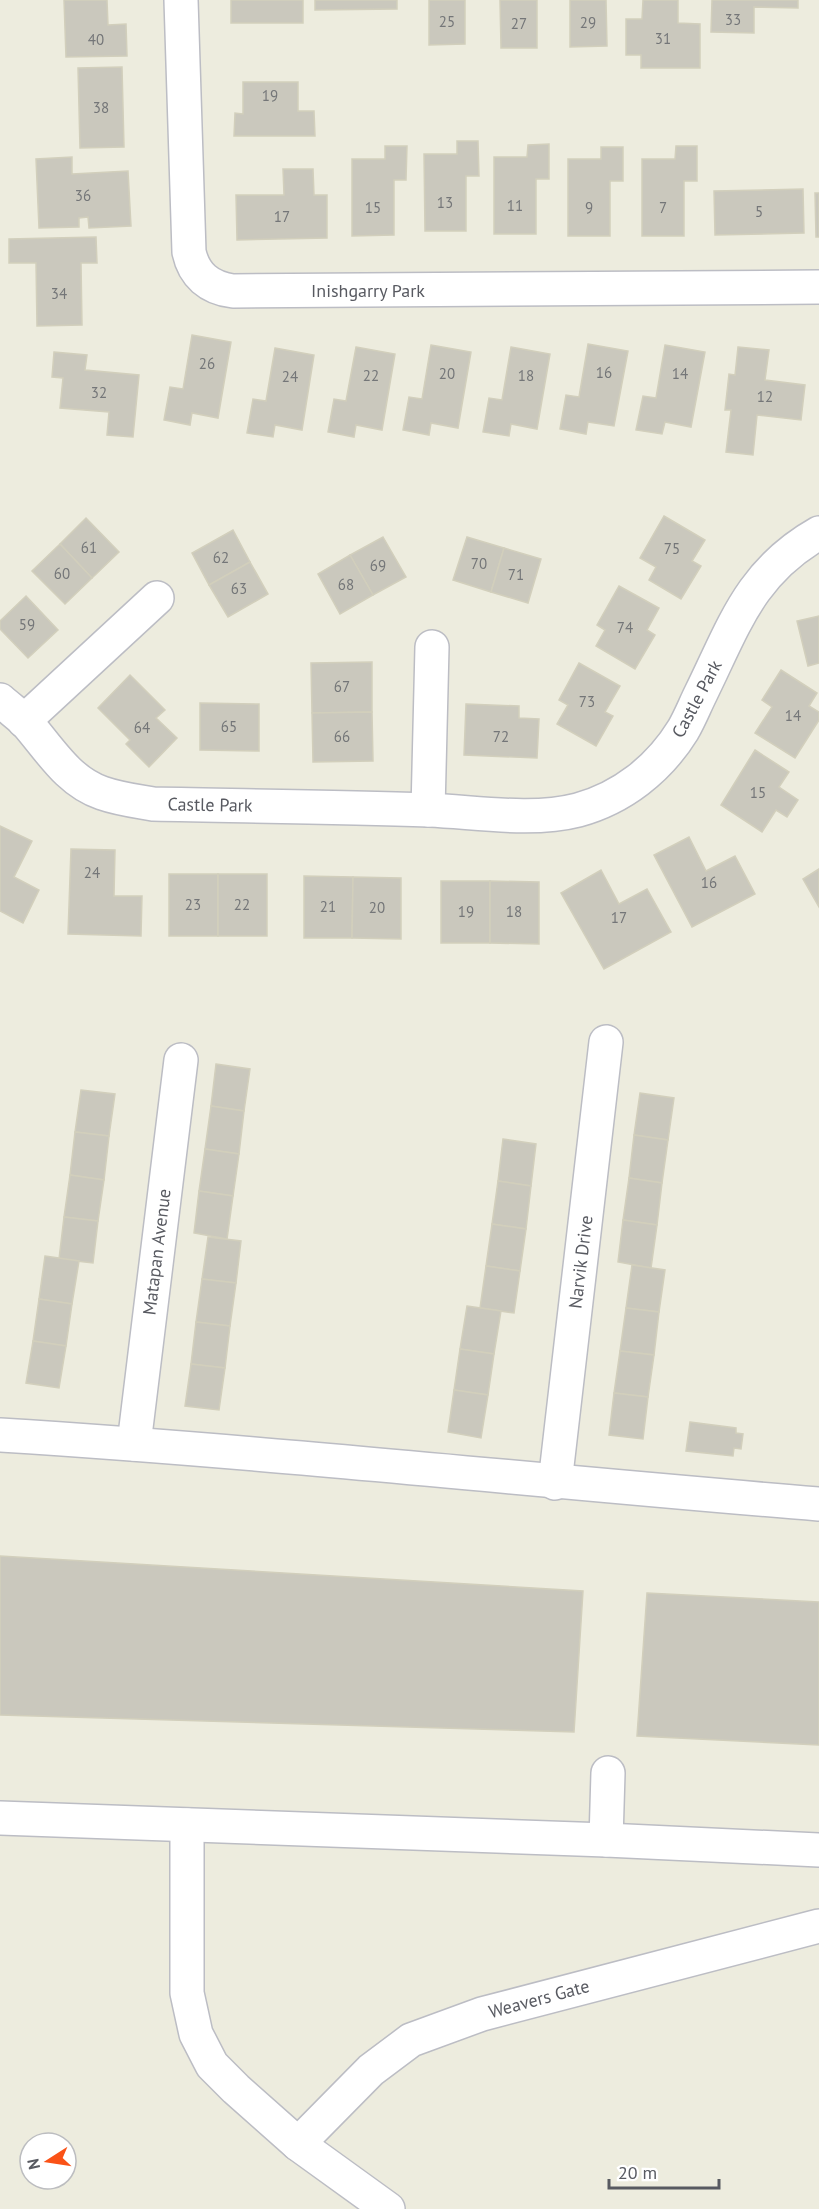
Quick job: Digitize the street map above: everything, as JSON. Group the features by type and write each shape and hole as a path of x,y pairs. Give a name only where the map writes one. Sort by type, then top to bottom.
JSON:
{"street":[{"name":"Inishgarry Park","path":"181,0 189,252 195,271 216,287 233,291 403,291 819,287"},
{"name":"Castle Park","path":"157,598 12,710 70,774 87,786 123,799 153,804 555,814 577,810 600,802 634,783 650,771 669,751 684,728 752,591 783,556 819,533"},
{"path":"428,810 432,647"},
{"name":"Narvik Drive","path":"555,1483 606,1042"},
{"name":"Matapan Avenue","path":"134,1444 181,1060"},
{"path":"0,1435 134,1444 555,1483 819,1504"},
{"path":"606,1840 608,1773"},
{"path":"0,1818 819,1850"},
{"path":"187,1825 187,1993 196,2034 212,2065 298,2144 388,2209"},
{"name":"Weavers Gate","path":"298,2144 371,2070 411,2040 482,2014 819,1926"}],"building":[{"path":"64,0 107,0 108,25 126,24 127,56 66,57"},
{"path":"231,0 303,0 303,23 231,23"},
{"path":"315,0 397,0 397,9 315,10"},
{"path":"429,0 465,0 465,44 429,45"},
{"path":"500,0 537,0 537,48 501,48"},
{"path":"570,0 606,0 607,46 570,47"},
{"path":"643,0 678,0 678,23 700,24 700,68 641,68 641,55 626,55 626,19 642,19"},
{"path":"712,0 798,0 798,8 754,7 754,33 711,32"},
{"path":"122,67 124,147 80,148 78,68"},
{"path":"243,82 298,82 298,111 314,111 315,136 234,136 235,113 243,114"},
{"path":"457,141 478,141 479,176 466,176 466,231 425,231 424,154 457,154"},
{"path":"549,144 549,179 536,179 536,234 494,234 494,157 527,157 528,145"},
{"path":"385,146 407,146 406,180 394,180 394,235 352,236 352,159 385,159"},
{"path":"676,146 697,146 697,181 684,181 684,236 642,236 642,159 675,159"},
{"path":"601,147 623,147 623,181 610,181 610,236 568,236 568,159 601,159"},
{"path":"72,157 72,174 128,171 131,226 89,228 88,217 79,218 79,227 39,228 36,159"},
{"path":"283,169 313,169 314,195 327,195 327,238 237,240 236,195 284,195"},
{"path":"803,189 804,233 715,235 714,191"},
{"path":"815,193 819,193 819,237 816,237"},
{"path":"96,237 97,263 81,263 82,325 37,326 36,263 9,263 9,239"},
{"path":"192,335 231,342 218,418 192,413 190,425 164,420 170,387 183,389"},
{"path":"588,344 628,351 614,426 588,422 586,434 560,429 566,395 579,397"},
{"path":"431,345 471,352 458,428 431,423 429,435 403,430 409,397 422,399"},
{"path":"665,345 705,352 691,427 665,422 662,434 636,430 643,396 656,398"},
{"path":"356,347 395,354 382,430 356,425 354,437 328,432 334,399 346,401"},
{"path":"511,347 550,354 537,429 511,424 509,436 483,432 489,398 502,400"},
{"path":"738,347 769,350 765,380 805,385 801,420 757,415 753,455 726,452 731,410 725,410 729,374 735,375"},
{"path":"275,348 314,355 302,430 275,425 273,437 247,433 253,399 266,401"},
{"path":"54,352 87,355 85,370 139,375 133,437 107,435 109,412 60,408 63,378 52,377"},
{"path":"664,516 705,540 692,561 701,566 681,599 649,580 656,567 640,558"},
{"path":"86,518 119,552 92,578 60,544"},
{"path":"233,530 250,562 209,585 192,553"},
{"path":"383,537 406,577 373,595 350,555"},
{"path":"467,537 504,548 491,592 453,580"},
{"path":"60,544 92,578 65,604 32,571"},
{"path":"504,548 541,559 528,603 491,592"},
{"path":"350,555 373,595 340,614 318,574"},
{"path":"250,562 268,594 228,617 209,585"},
{"path":"619,586 659,608 647,630 655,635 635,669 596,646 605,630 597,625"},
{"path":"26,596 58,630 28,658 0,629 0,621"},
{"path":"819,616 819,663 808,666 797,621"},
{"path":"372,662 372,712 312,713 311,663"},
{"path":"579,663 620,686 605,712 613,716 596,746 557,724 568,705 559,700"},
{"path":"781,670 817,693 809,706 819,712 819,720 795,758 755,733 772,707 762,700"},
{"path":"130,675 165,710 156,718 177,738 149,767 126,744 130,740 98,708"},
{"path":"200,703 259,704 259,751 200,750"},
{"path":"466,704 519,706 519,718 539,719 537,758 464,755"},
{"path":"372,712 373,761 313,762 312,713"},
{"path":"755,750 789,772 779,787 798,800 787,817 776,810 762,832 721,805"},
{"path":"0,826 32,841 14,877 39,890 23,923 0,911"},
{"path":"689,837 706,871 735,856 755,894 692,927 654,855"},
{"path":"71,849 115,850 114,896 142,896 141,936 68,934"},
{"path":"819,869 819,907 803,879"},
{"path":"601,870 619,904 647,889 671,932 604,969 561,893"},
{"path":"169,874 218,874 218,936 169,936"},
{"path":"218,874 267,874 267,936 218,936"},
{"path":"304,876 353,877 352,938 304,938"},
{"path":"353,877 401,878 401,939 352,938"},
{"path":"441,881 490,881 490,943 441,943"},
{"path":"490,881 539,882 539,944 490,943"},
{"path":"216,1064 250,1069 244,1111 211,1106"},
{"path":"81,1090 115,1094 109,1136 75,1132"},
{"path":"640,1093 674,1098 668,1140 634,1135"},
{"path":"211,1106 244,1111 239,1154 205,1149"},
{"path":"75,1132 109,1136 104,1180 70,1175"},
{"path":"634,1135 668,1140 662,1183 629,1178"},
{"path":"503,1139 536,1144 531,1186 498,1181"},
{"path":"205,1149 239,1154 233,1196 199,1191"},
{"path":"70,1175 104,1180 98,1221 64,1217"},
{"path":"629,1178 662,1183 657,1225 623,1220"},
{"path":"498,1181 531,1186 526,1229 492,1224"},
{"path":"199,1191 233,1196 227,1239 194,1233"},
{"path":"64,1217 98,1221 93,1263 59,1259"},
{"path":"623,1220 657,1225 651,1268 618,1262"},
{"path":"492,1224 526,1229 520,1271 486,1266"},
{"path":"208,1237 241,1241 236,1283 202,1279"},
{"path":"45,1256 79,1261 72,1304 39,1299"},
{"path":"632,1265 665,1270 659,1312 626,1308"},
{"path":"486,1266 520,1271 514,1313 480,1308"},
{"path":"202,1279 236,1283 230,1326 196,1322"},
{"path":"39,1299 72,1304 66,1346 33,1341"},
{"path":"467,1306 501,1311 494,1354 460,1349"},
{"path":"626,1308 659,1312 654,1355 620,1351"},
{"path":"196,1322 230,1326 225,1368 191,1364"},
{"path":"33,1341 66,1346 59,1388 26,1383"},
{"path":"460,1349 494,1354 488,1395 454,1390"},
{"path":"620,1351 654,1355 648,1397 614,1393"},
{"path":"191,1364 225,1368 219,1410 185,1406"},
{"path":"454,1390 488,1395 481,1438 448,1432"},
{"path":"614,1393 648,1397 643,1439 609,1435"},
{"path":"690,1422 736,1428 736,1433 743,1434 741,1449 734,1448 733,1456 686,1451"},
{"path":"0,1556 583,1591 574,1732 0,1715"},
{"path":"647,1593 819,1602 819,1745 637,1736"}]}
